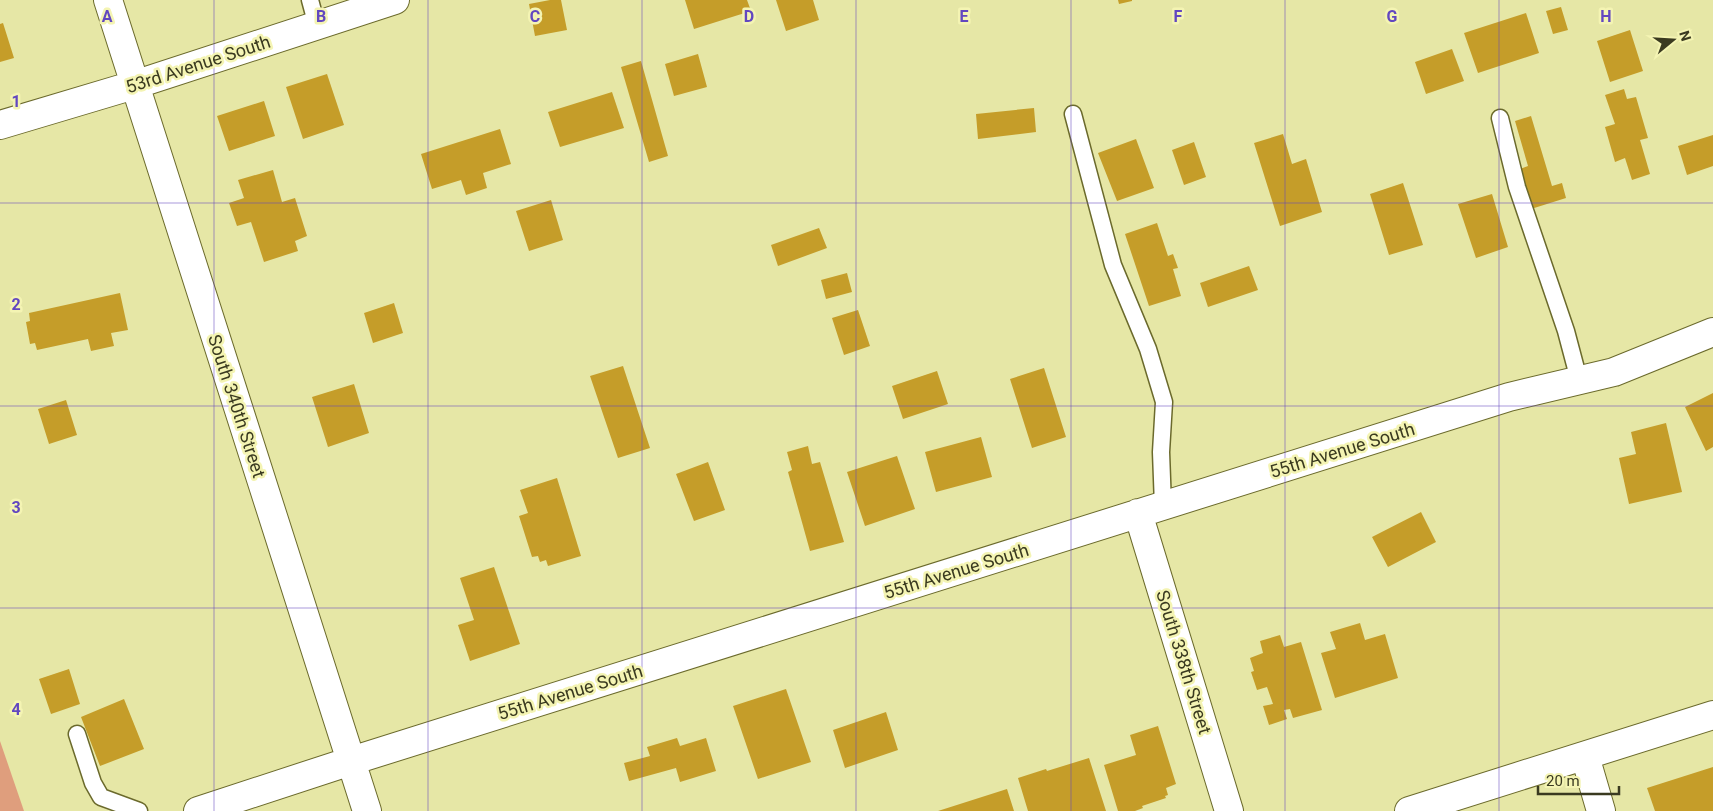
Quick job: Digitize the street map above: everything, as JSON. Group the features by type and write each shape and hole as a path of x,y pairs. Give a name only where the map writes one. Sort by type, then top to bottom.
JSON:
{"street":[{"name":"South 340th Street","path":"108,0 367,811"},
{"name":"53rd Avenue South","path":"0,125 134,85 313,13 395,0"},
{"name":"55th Avenue South","path":"198,811 351,761 1510,397 1614,372 1713,332"},
{"name":"South 338th Street","path":"1150,510 1229,811"},
{"path":"1409,811 1713,715"},
{"path":"1585,756 1601,811"}],"lane":[{"path":"1073,114 1112,265 1148,350 1164,402 1161,452 1150,510"},
{"path":"1500,118 1522,201 1566,331 1579,380"},
{"path":"77,734 93,783 101,797 138,811"}],"shaded area":[{"path":"0,741 24,811 0,811"}],"building":[{"path":"561,0 567,30 535,36 529,4"},
{"path":"685,0 747,0 751,11 694,29"},
{"path":"776,0 813,0 819,20 786,31"},
{"path":"1118,0 1132,0 1132,1 1119,4"},
{"path":"1561,7 1568,30 1553,34 1546,11"},
{"path":"1526,13 1539,53 1478,73 1464,33"},
{"path":"3,23 14,58 0,62 0,24"},
{"path":"1630,30 1643,71 1610,82 1597,41"},
{"path":"1452,49 1464,81 1426,94 1415,62"},
{"path":"698,54 707,87 674,96 665,64"},
{"path":"641,61 668,156 649,162 621,67"},
{"path":"327,74 344,125 303,139 286,87"},
{"path":"1624,89 1627,99 1636,97 1648,138 1640,140 1650,174 1632,180 1625,158 1615,162 1605,127 1615,124 1605,95"},
{"path":"612,92 624,128 560,147 548,112"},
{"path":"264,101 275,136 229,151 217,116"},
{"path":"1034,108 1036,132 978,139 976,114"},
{"path":"1531,116 1552,186 1562,183 1566,198 1531,209 1520,169 1528,166 1515,121"},
{"path":"500,129 511,164 483,173 487,188 466,195 461,180 432,189 421,154"},
{"path":"1283,134 1292,164 1306,159 1322,212 1280,226 1254,143"},
{"path":"1713,135 1713,166 1687,175 1678,146"},
{"path":"1136,139 1154,188 1117,201 1098,153"},
{"path":"1194,142 1206,177 1184,185 1172,150"},
{"path":"273,170 282,202 295,198 307,236 295,241 298,251 264,262 251,222 237,226 229,203 244,198 238,180"},
{"path":"1403,183 1423,245 1389,255 1370,194"},
{"path":"1492,194 1508,247 1476,258 1458,204"},
{"path":"551,200 563,240 529,251 516,211"},
{"path":"1157,223 1168,256 1173,254 1178,268 1173,269 1181,296 1149,306 1125,234"},
{"path":"819,228 827,248 778,266 771,245"},
{"path":"1249,266 1258,290 1208,307 1200,283"},
{"path":"847,273 852,292 826,299 821,280"},
{"path":"120,293 128,330 111,333 114,346 91,351 88,339 37,350 35,343 30,344 26,322 30,321 29,313"},
{"path":"394,303 403,333 373,343 364,313"},
{"path":"858,310 870,346 844,355 832,318"},
{"path":"623,366 650,448 618,458 590,376"},
{"path":"1044,368 1066,437 1032,448 1010,379"},
{"path":"937,371 948,404 903,419 892,386"},
{"path":"354,384 369,433 328,447 312,397"},
{"path":"1713,393 1713,447 1706,451 1685,407"},
{"path":"66,400 77,435 49,444 38,409"},
{"path":"1666,423 1682,492 1629,504 1619,458 1636,454 1631,432"},
{"path":"981,437 992,477 936,492 925,452"},
{"path":"808,446 812,464 820,462 844,542 810,551 788,472 792,470 787,452"},
{"path":"897,456 915,509 865,526 847,472"},
{"path":"708,462 725,510 694,521 676,474"},
{"path":"557,478 581,556 548,566 546,560 540,562 538,556 532,557 519,516 528,513 520,490"},
{"path":"1421,512 1436,542 1388,567 1372,537"},
{"path":"494,567 520,644 470,661 458,625 474,620 460,578"},
{"path":"1360,623 1365,640 1385,634 1398,678 1335,698 1321,653 1336,649 1330,632"},
{"path":"1280,635 1284,647 1301,642 1322,710 1293,718 1290,709 1284,710 1287,719 1269,725 1263,706 1273,704 1267,687 1257,690 1251,672 1254,671 1250,658 1263,653 1260,641"},
{"path":"69,669 80,704 51,714 39,679"},
{"path":"786,689 811,762 758,779 733,706"},
{"path":"124,699 144,749 100,766 81,717"},
{"path":"886,712 898,750 845,768 833,730"},
{"path":"1158,726 1176,784 1166,788 1168,795 1165,796 1166,798 1142,806 1143,808 1135,811 1118,811 1104,765 1136,755 1130,735"},
{"path":"677,738 680,746 706,738 716,771 680,782 676,768 629,781 624,763 650,756 647,747"},
{"path":"1089,758 1106,811 1028,811 1018,778"},
{"path":"1713,767 1713,811 1655,811 1647,788"},
{"path":"1007,789 1014,811 938,811"}]}
